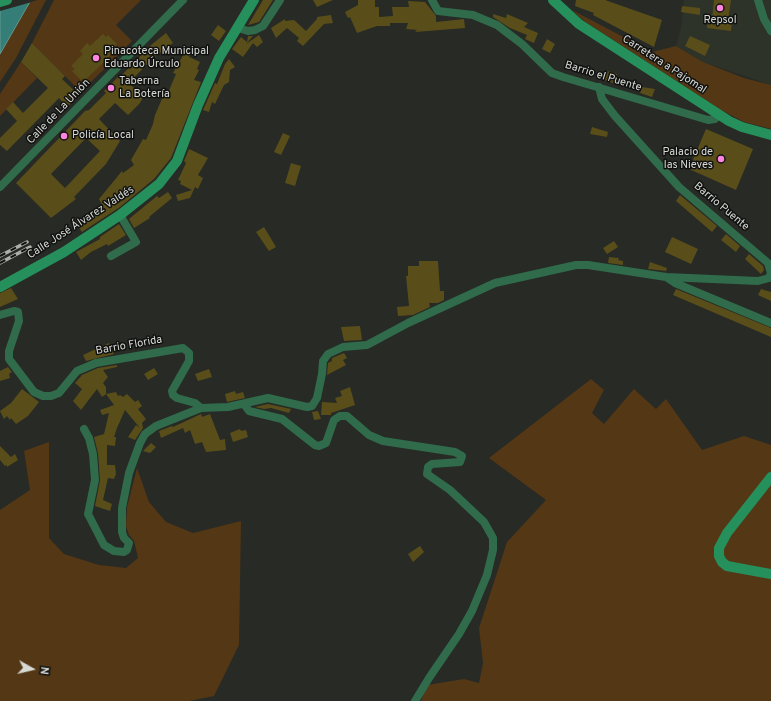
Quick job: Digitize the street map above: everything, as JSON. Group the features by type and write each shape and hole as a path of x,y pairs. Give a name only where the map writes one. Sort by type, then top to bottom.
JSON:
{"street":[{"path":"0,2 7,0"},
{"name":"Calle de La Unión","path":"0,187 183,0"},
{"name":"Calle José Álvarez Valdés","path":"0,287 64,252 120,216 155,189 171,171 177,161 198,105 219,58 254,0"},
{"path":"238,28 248,31 255,30 263,26 280,0"},
{"name":"Barrio el Puente","path":"432,0 438,11 473,15 497,25 527,48 552,72 708,120 715,119 719,115"},
{"name":"Carretera a Pajomal","path":"553,0 579,24 719,115 742,127 771,135"},
{"path":"758,0 768,18 771,31"},
{"name":"Barrio Puente","path":"244,404 268,398 310,407 317,398 323,361 328,354 343,346 367,345 408,322 495,283 576,265 588,265 666,277 758,282 769,278 771,269 764,258 679,187 615,116 602,99 599,87"},
{"path":"111,256 136,242 120,216"},
{"name":"Barrio Puente","path":"666,277 675,283 771,323"},
{"name":"Barrio Florida","path":"0,315 14,311 18,312 19,321 14,343 9,351 9,360 34,392 43,396 51,396 59,393 77,371 96,363 183,348 189,353 189,361 174,387 173,396 195,403 201,408"},
{"path":"84,429 89,438 94,466 95,487 88,509 88,514 104,545 114,551 124,552 127,550 129,543 124,538 122,532 122,508 129,473 140,443 145,434 156,426 201,408 219,408 244,404 250,411 282,418 315,445 319,446 326,443 334,420 340,416 347,416 369,434 383,441 455,452 462,456 460,462 432,464 428,467 427,474 450,490 484,522 493,538 493,550 487,575 472,611 456,639 415,701"},
{"path":"771,477 727,533 719,548 722,562 727,566 771,574"}],"shaded area":[{"path":"46,0 16,58 0,82 0,54 30,2"},
{"name":"Pinacoteca Municipal Eduardo Úrculo","path":"54,0 141,0 116,25 132,41 81,92 32,43"},
{"path":"684,0 771,0 771,85 703,62 676,46 681,28"},
{"path":"572,10 652,52 676,46 703,62 744,78 771,85 771,129 744,122 721,110 584,21"},
{"path":"21,62 37,78 0,116 0,94"},
{"path":"591,379 604,390 592,413 604,424 634,389 656,409 666,399 702,450 744,436 771,445 771,701 421,701 427,685 464,679 479,683 483,663 479,628 507,542 546,500 489,458"},
{"path":"49,442 49,538 64,554 99,565 126,568 138,558 134,541 129,535 126,526 127,507 137,468 149,502 166,522 193,533 241,521 239,645 214,696 189,701 0,701 0,510 30,490 24,451"}],"water":[{"path":"0,0 31,0 0,54"}],"pier":[{"path":"0,0 33,0 32,2 0,11"}],"building":[{"path":"263,0 273,0 259,22 248,25"},
{"path":"313,0 333,0 317,7"},
{"path":"358,0 375,0 375,7 379,7 379,17 393,16 392,7 409,7 408,1 425,2 436,16 436,22 464,19 465,28 415,32 417,30 406,29 408,23 390,23 390,26 377,26 357,33 350,17 348,18 345,12 358,5"},
{"path":"576,0 605,0 662,20 654,47 593,15 594,13 575,6"},
{"path":"714,0 731,0 728,20 732,21 731,31 707,28 708,18 712,19"},
{"path":"682,6 700,8 700,15 681,12"},
{"path":"493,14 506,18 507,14 528,23 524,27 538,33 534,43 525,39 527,35 510,28 493,17"},
{"path":"331,15 333,23 324,24 303,46 297,41 299,38 287,28 276,38 271,28 285,19 285,21 294,20 306,31 317,19 317,17"},
{"path":"218,25 226,31 219,41 211,35"},
{"path":"166,33 173,43 151,60 129,83 143,97 140,103 128,115 115,103 99,119 120,141 106,164 74,197 76,199 51,218 16,183 85,111 89,110 106,93 104,91 151,45","holes":["86,138 100,151 65,188 51,174"]},
{"name":"Pinacoteca Municipal Eduardo Úrculo","path":"103,34 106,37 108,35 117,44 115,46 117,48 85,80 84,78 81,80 72,71 75,69 71,66 83,54 80,51 87,43 90,46"},
{"path":"259,35 263,42 257,47 253,43 243,57 232,49 241,37 247,42 248,36 253,36 246,44"},
{"path":"690,36 710,45 705,56 685,46"},
{"path":"547,39 555,44 550,53 542,49"},
{"path":"32,43 65,76 62,79 79,95 67,107 59,98 7,151 0,145 0,138 17,121 6,109 13,102 23,113 48,88 21,62"},
{"path":"185,52 190,55 189,57 200,62 197,69 199,70 194,80 201,82 171,158 154,179 120,207 82,232 75,222 102,205 99,199 122,171 123,173 134,165 131,160 143,139 146,140 164,94 167,95 176,74 173,73"},
{"path":"229,59 235,67 230,70 229,82 224,85 215,104 212,102 209,112 203,110 215,83 217,84 225,64"},
{"path":"607,71 617,74 613,83 604,80"},
{"path":"642,87 655,89 652,97 640,93"},
{"path":"592,127 608,132 607,137 590,134"},
{"name":"Palacio de las Nieves","path":"706,129 753,149 736,190 689,169"},
{"path":"283,133 290,136 281,155 274,152"},
{"path":"189,149 208,158 198,175 203,178 198,189 195,187 190,198 178,201 176,195 192,190 180,184 181,181 178,180 186,163 184,161"},
{"path":"291,163 301,166 295,186 285,183"},
{"path":"168,192 172,198 149,217 150,218 134,228 129,219 157,196 159,198"},
{"path":"680,195 717,226 712,232 676,201"},
{"path":"119,224 126,235 108,246 107,244 91,252 81,260 76,252 100,239 100,237"},
{"path":"264,227 276,247 269,251 256,232"},
{"path":"726,234 740,246 736,252 721,240"},
{"path":"672,237 698,249 691,264 665,252"},
{"path":"614,241 618,247 607,254 603,248"},
{"path":"749,254 763,266 764,270 761,274 745,259"},
{"path":"609,257 619,258 618,260 623,261 623,265 608,263"},
{"path":"419,261 438,261 440,291 444,291 444,300 438,303 429,303 430,307 413,315 398,316 397,307 409,306 406,276 408,276 408,266 419,266"},
{"path":"650,262 667,268 666,271 648,269"},
{"path":"11,288 18,299 0,307 0,293"},
{"path":"676,289 771,328 771,337 673,295"},
{"path":"761,289 771,292 771,301 758,295"},
{"path":"360,326 362,340 344,341 341,327"},
{"path":"109,343 114,354 86,361 83,355"},
{"path":"344,353 347,358 343,360 346,365 327,375 328,363 332,361 332,358"},
{"path":"117,365 117,367 103,370 108,377 103,383 106,387 106,394 102,397 97,389 81,410 73,401 82,389 75,383 82,375 98,368"},
{"path":"8,367 12,372 9,374 10,378 0,381 0,371"},
{"path":"154,368 158,374 148,380 144,374"},
{"path":"209,369 212,377 198,381 195,374"},
{"path":"350,387 355,405 331,413 331,415 321,415 322,402 337,403 335,398 342,396 340,391"},
{"path":"22,389 39,402 28,416 16,424 7,416 4,419 0,411 11,403"},
{"path":"235,391 236,394 243,392 245,398 227,402 225,394"},
{"path":"116,392 118,396 120,395 123,397 127,394 135,402 138,400 142,406 138,409 146,419 142,423 143,428 135,440 128,437 136,425 140,428 125,410 114,437 116,437 115,446 107,445 107,465 115,465 116,474 114,479 108,478 103,500 112,504 110,511 95,506 100,480 98,453 94,437 104,434 109,413 102,415 100,410 114,405 106,394"},
{"path":"268,404 291,409 289,413 271,408 264,409 255,407"},
{"path":"318,411 321,419 314,420 312,412"},
{"path":"201,414 202,417 210,414 220,440 225,439 226,450 206,452 202,442 195,444 190,430 185,433 183,428 161,438 159,431 172,426 173,427"},
{"path":"240,429 241,431 246,430 248,437 233,442 230,433"},
{"path":"151,443 156,447 150,453 143,451"},
{"path":"0,446 11,457 15,454 18,460 7,467 7,465 5,466 0,460"},
{"path":"420,546 424,552 413,562 408,554"}],"railway":[{"path":"0,256 27,242"},
{"path":"0,263 30,247"}],"place":[{"name":"Repsol","path":"720,8"},
{"name":"Pinacoteca Municipal Eduardo Úrculo","path":"96,58"},
{"name":"Taberna La Botería","path":"111,88"},
{"name":"Policía Local","path":"64,136"},
{"name":"Palacio de las Nieves","path":"721,159"}]}
